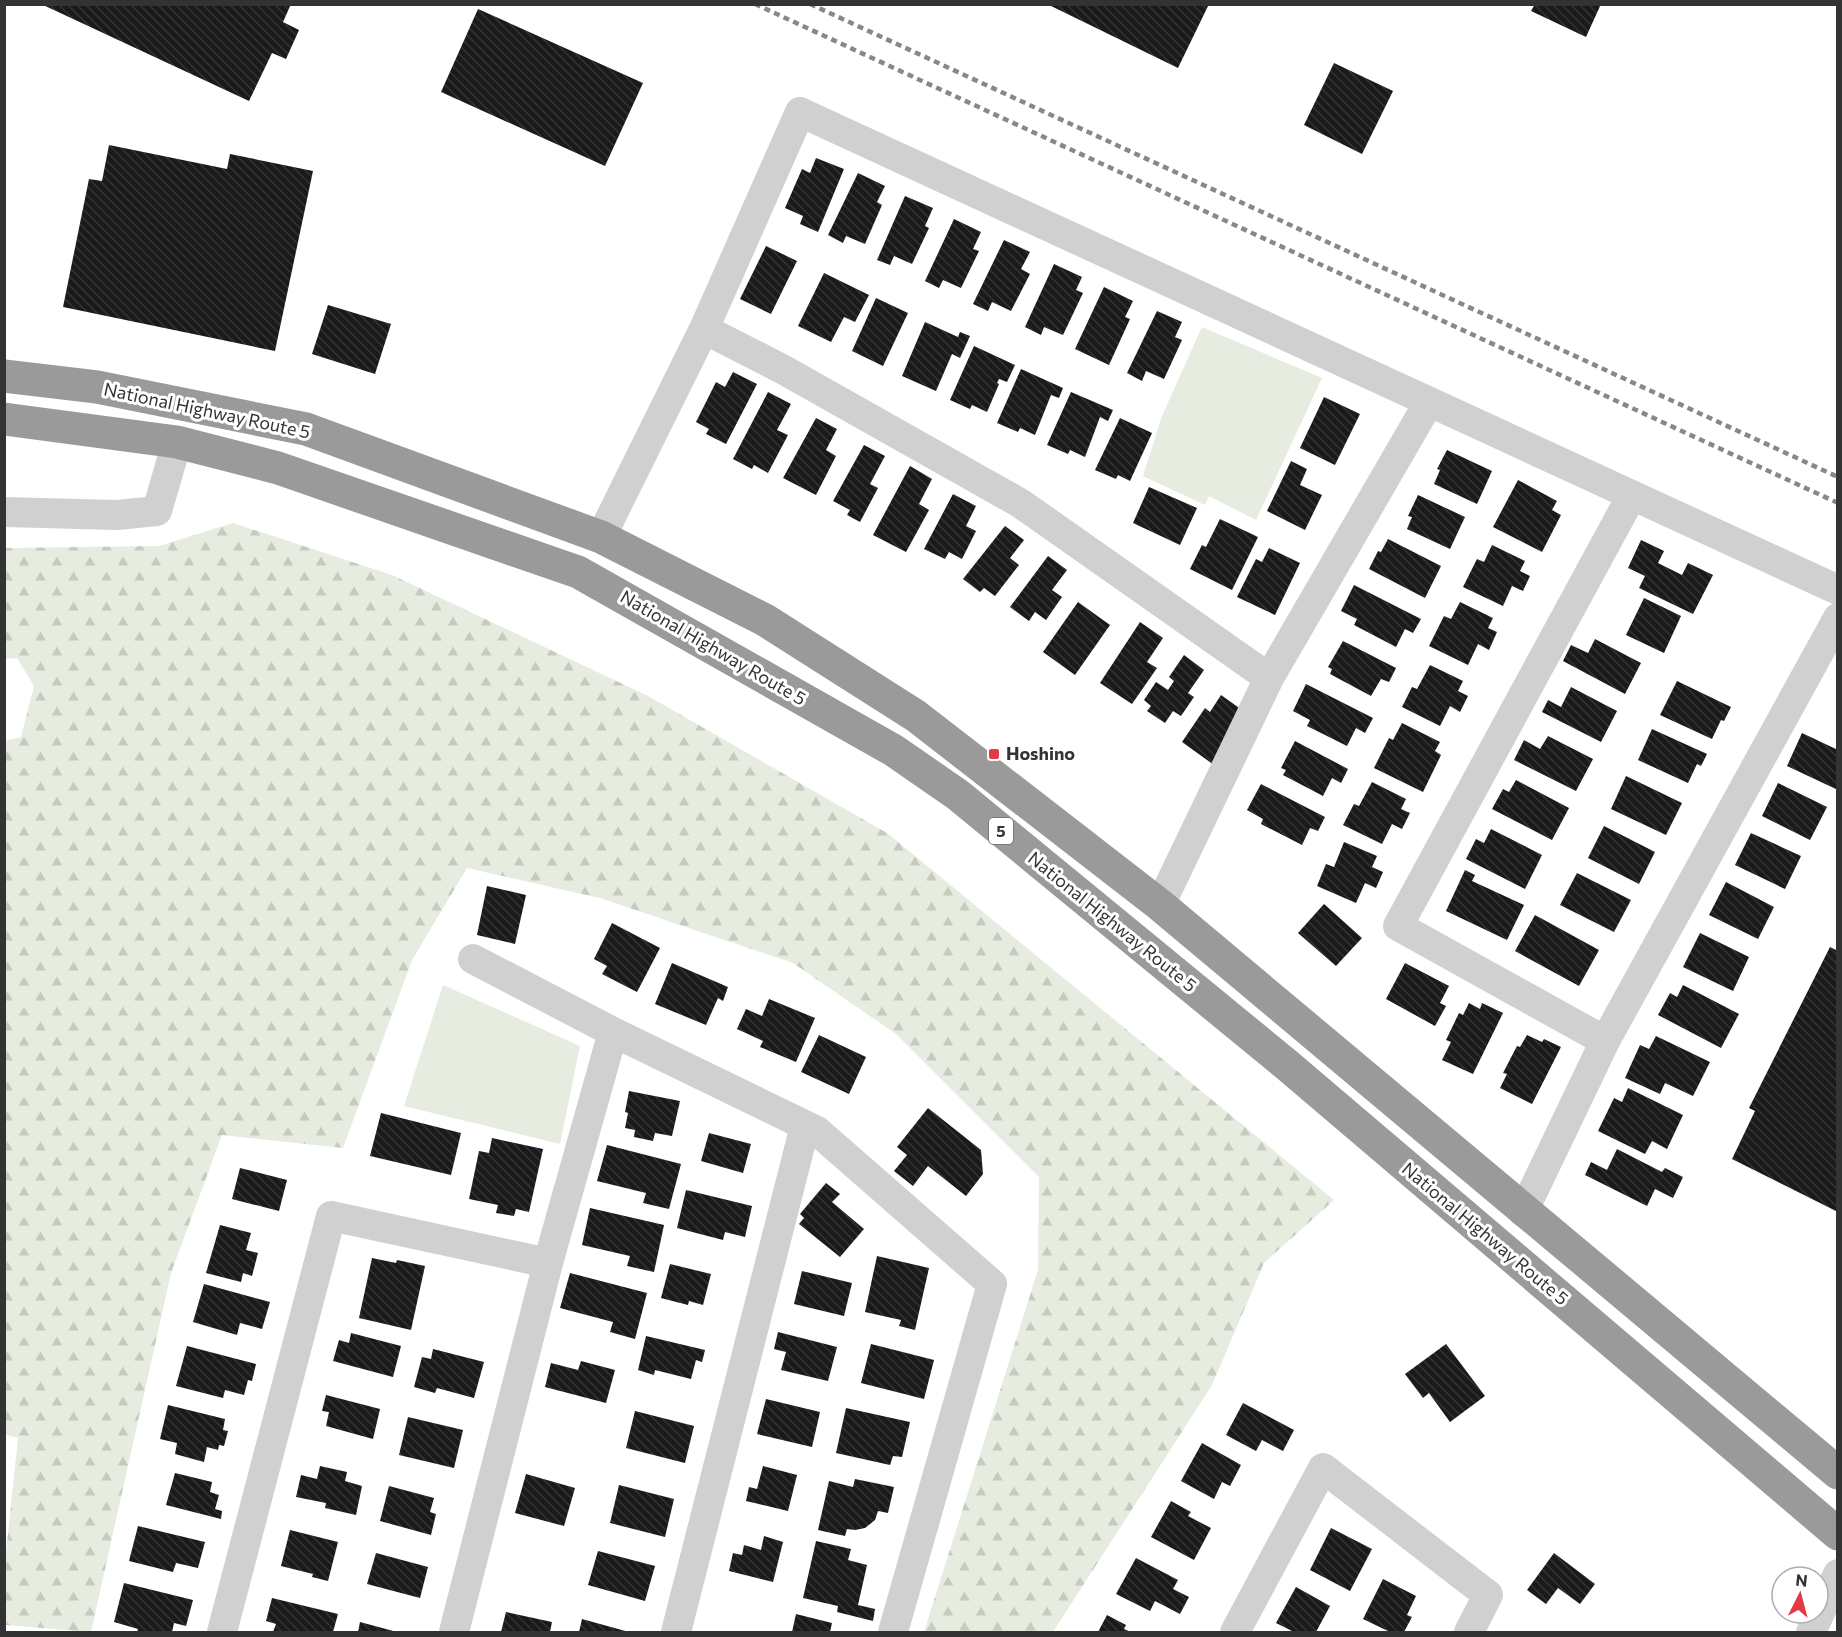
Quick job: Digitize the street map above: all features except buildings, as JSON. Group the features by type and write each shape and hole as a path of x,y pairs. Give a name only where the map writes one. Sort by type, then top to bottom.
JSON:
{"highway":[{"name":"National Highway Route 5","path":"4,376 96,387 306,429 601,537 765,620 916,716 1160,905 1523,1212 1838,1473"},
{"name":"National Highway Route 5","path":"4,419 177,442 278,468 578,572 893,750 958,795 1287,1065 1838,1533"}],"street":[{"path":"601,537 704,329 800,112 1838,590"},
{"path":"704,329 784,370 1020,503 1269,678"},
{"path":"1160,905 1269,678 1429,402"},
{"path":"4,512 117,515 158,511 177,442"},
{"path":"1605,1041 1398,926 1632,495"},
{"path":"1523,1212 1605,1041 1838,618"},
{"path":"473,959 613,1032 817,1131 992,1284 893,1632"},
{"path":"454,1632 548,1263 613,1032"},
{"path":"676,1632 805,1126"},
{"path":"222,1632 331,1216 548,1263"},
{"path":"1235,1632 1323,1468 1488,1595 1469,1632"},
{"path":"1811,1632 1838,1574"}],"green space":[{"path":"1202,327 1322,378 1256,520 1209,496 1205,505 1143,476 1162,416"},
{"path":"233,523 392,575 648,696 887,833 1334,1200 1264,1263 1212,1385 1053,1632 924,1632 1038,1270 1039,1177 896,1034 793,963 600,898 467,868 412,960 343,1148 222,1135 171,1273 91,1632 5,1625 5,1562 18,1438 4,1434 4,741 21,737 34,686 17,658 5,659 5,548 159,546"},
{"path":"443,985 580,1046 560,1144 404,1106"}],"railway":[{"path":"755,4 1838,503"},
{"path":"810,4 1838,477"}],"place":[{"name":"Hoshino","path":"994,754"}]}
